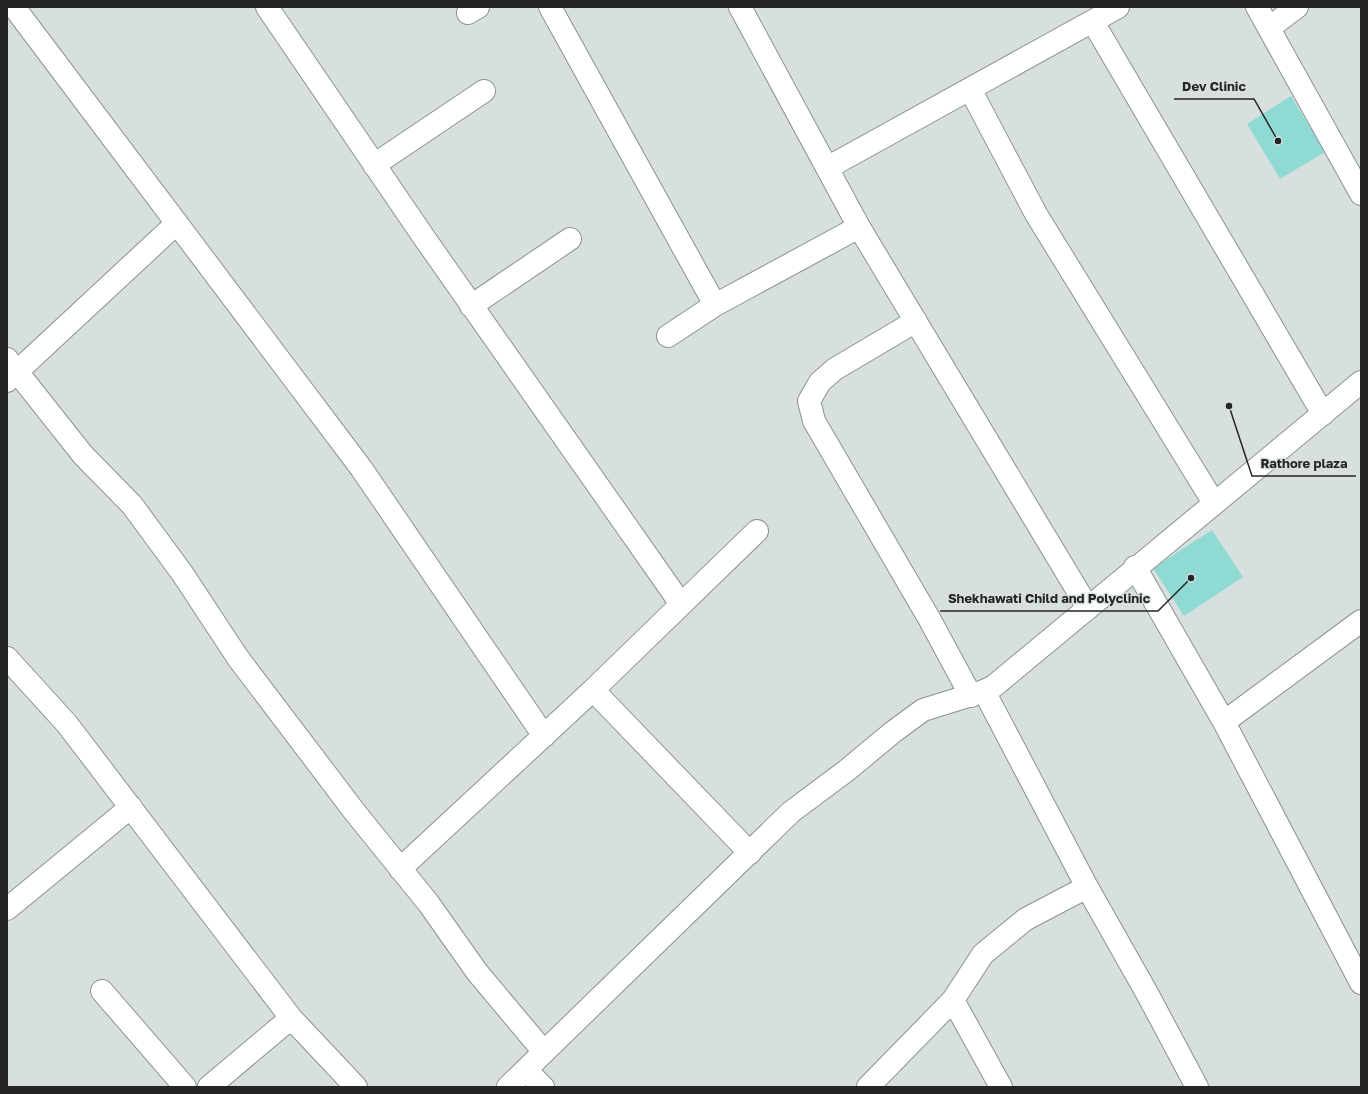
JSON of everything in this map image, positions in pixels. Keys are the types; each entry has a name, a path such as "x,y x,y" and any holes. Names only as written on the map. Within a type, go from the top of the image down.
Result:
{"street":[{"path":"14,7 361,468 544,736"},
{"path":"267,7 471,306 681,604"},
{"path":"550,7 715,305"},
{"path":"740,7 859,228 1088,608"},
{"path":"827,168 1118,7"},
{"path":"1257,7 1361,194"},
{"path":"1268,28 1297,7"},
{"path":"1092,22 1323,414"},
{"path":"970,89 1036,214 1214,503"},
{"path":"374,165 484,91"},
{"path":"177,223 10,371 83,455 132,505 182,573 238,658 400,869 429,904 477,972 544,1052"},
{"path":"668,336 715,305 859,228"},
{"path":"471,306 570,239"},
{"path":"916,321 835,369 820,382 809,401 814,421 930,620 978,694 1148,995 1197,1087"},
{"path":"508,1087 791,812 923,710 978,694 994,686 1135,567 1361,382"},
{"path":"400,869 593,690 757,530"},
{"path":"1135,567 1224,722 1361,983"},
{"path":"1224,722 1361,621"},
{"path":"7,658 67,724 291,1018 356,1087"},
{"path":"593,690 750,853"},
{"path":"7,909 131,807"},
{"path":"868,1087 953,1000 983,954 1026,919 1087,888"},
{"path":"102,991 185,1087"},
{"path":"953,1000 1002,1087"},
{"path":"209,1087 291,1018"},
{"path":"526,1070 544,1087"}],"building":[{"path":"1291,96 1325,152 1280,179 1247,124"},
{"path":"1212,530 1243,577 1184,616 1153,568"}],"place":[{"name":"Dev Clinic","path":"1278,141"},
{"name":"Rathore plaza","path":"1229,406"},
{"name":"Shekhawati Child and Polyclinic","path":"1191,578"}]}
